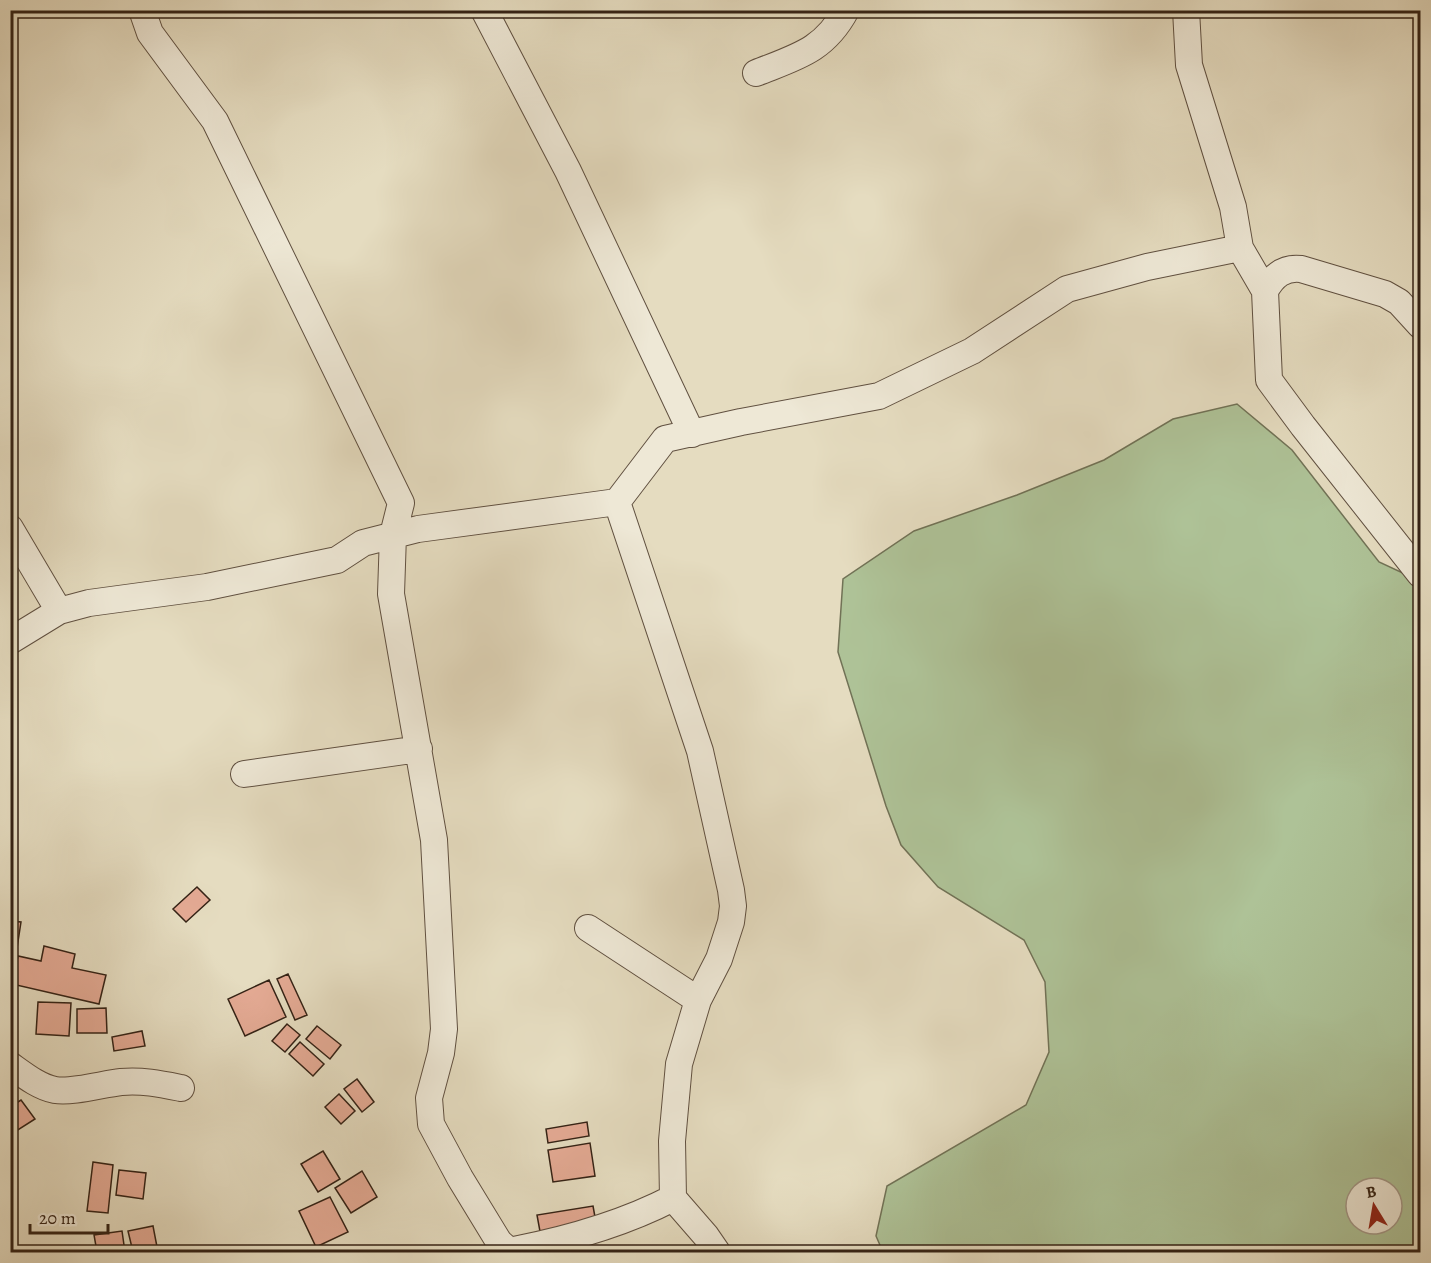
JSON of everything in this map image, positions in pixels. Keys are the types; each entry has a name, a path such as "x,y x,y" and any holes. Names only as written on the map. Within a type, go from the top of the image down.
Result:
{"street":[{"path":"142,10 150,33 215,121 401,503 393,535 391,594 434,840 444,1029 441,1053 429,1098 429,1114 432,1124 460,1178 499,1242 507,1249 514,1250 590,1233 641,1215 674,1198"},
{"path":"484,10 567,171 692,434"},
{"path":"756,73 810,51 829,36 846,10"},
{"path":"1186,10 1189,65 1233,207 1240,248 1265,291 1269,380 1420,574"},
{"path":"10,641 59,611 89,603 207,587 337,560 363,543 418,529 617,502 665,439 879,396 972,351 1067,289 1147,267 1240,248"},
{"path":"1265,291 1278,274 1289,269 1301,269 1385,294 1399,302 1420,325"},
{"path":"617,502 700,751 731,890 733,906 731,922 719,959 698,1000 679,1064 672,1141 674,1198 717,1252"},
{"path":"10,528 59,611"},
{"path":"244,774 419,749"},
{"path":"588,927 698,1000"},
{"path":"10,1065 32,1080 53,1090 63,1091 143,1081 181,1088"}],"green space":[{"path":"1237,404 1292,450 1379,562 1420,581 1420,1252 883,1252 876,1236 887,1186 1026,1105 1049,1052 1045,982 1024,940 938,887 901,845 886,806 838,652 843,579 914,531 1017,495 1104,460 1173,419"}],"building":[{"path":"197,887 210,900 186,922 173,909"},
{"path":"10,921 21,922 13,974 10,974"},
{"path":"44,946 75,954 72,968 106,975 99,1004 12,984 18,956 41,961"},
{"path":"288,974 307,1015 295,1020 277,979"},
{"path":"269,980 286,1017 245,1036 228,999"},
{"path":"38,1002 71,1003 69,1036 36,1034"},
{"path":"106,1008 107,1033 77,1033 77,1009"},
{"path":"287,1024 300,1035 285,1052 272,1041"},
{"path":"317,1026 341,1045 330,1059 306,1039"},
{"path":"142,1031 145,1046 114,1051 112,1037"},
{"path":"300,1042 324,1064 313,1076 289,1054"},
{"path":"357,1079 374,1102 362,1112 344,1089"},
{"path":"339,1094 355,1111 341,1124 325,1107"},
{"path":"21,1100 35,1119 10,1135 10,1107"},
{"path":"587,1122 589,1136 548,1143 546,1129"},
{"path":"590,1143 595,1176 553,1182 548,1150"},
{"path":"323,1151 340,1179 318,1192 301,1164"},
{"path":"93,1162 113,1165 108,1213 87,1211"},
{"path":"119,1170 146,1173 143,1199 116,1195"},
{"path":"362,1171 377,1197 351,1213 335,1188"},
{"path":"330,1197 348,1232 316,1247 299,1211"},
{"path":"593,1206 597,1228 541,1237 537,1215"},
{"path":"153,1226 158,1252 133,1252 128,1231"},
{"path":"122,1231 125,1252 97,1252 94,1235"}]}
